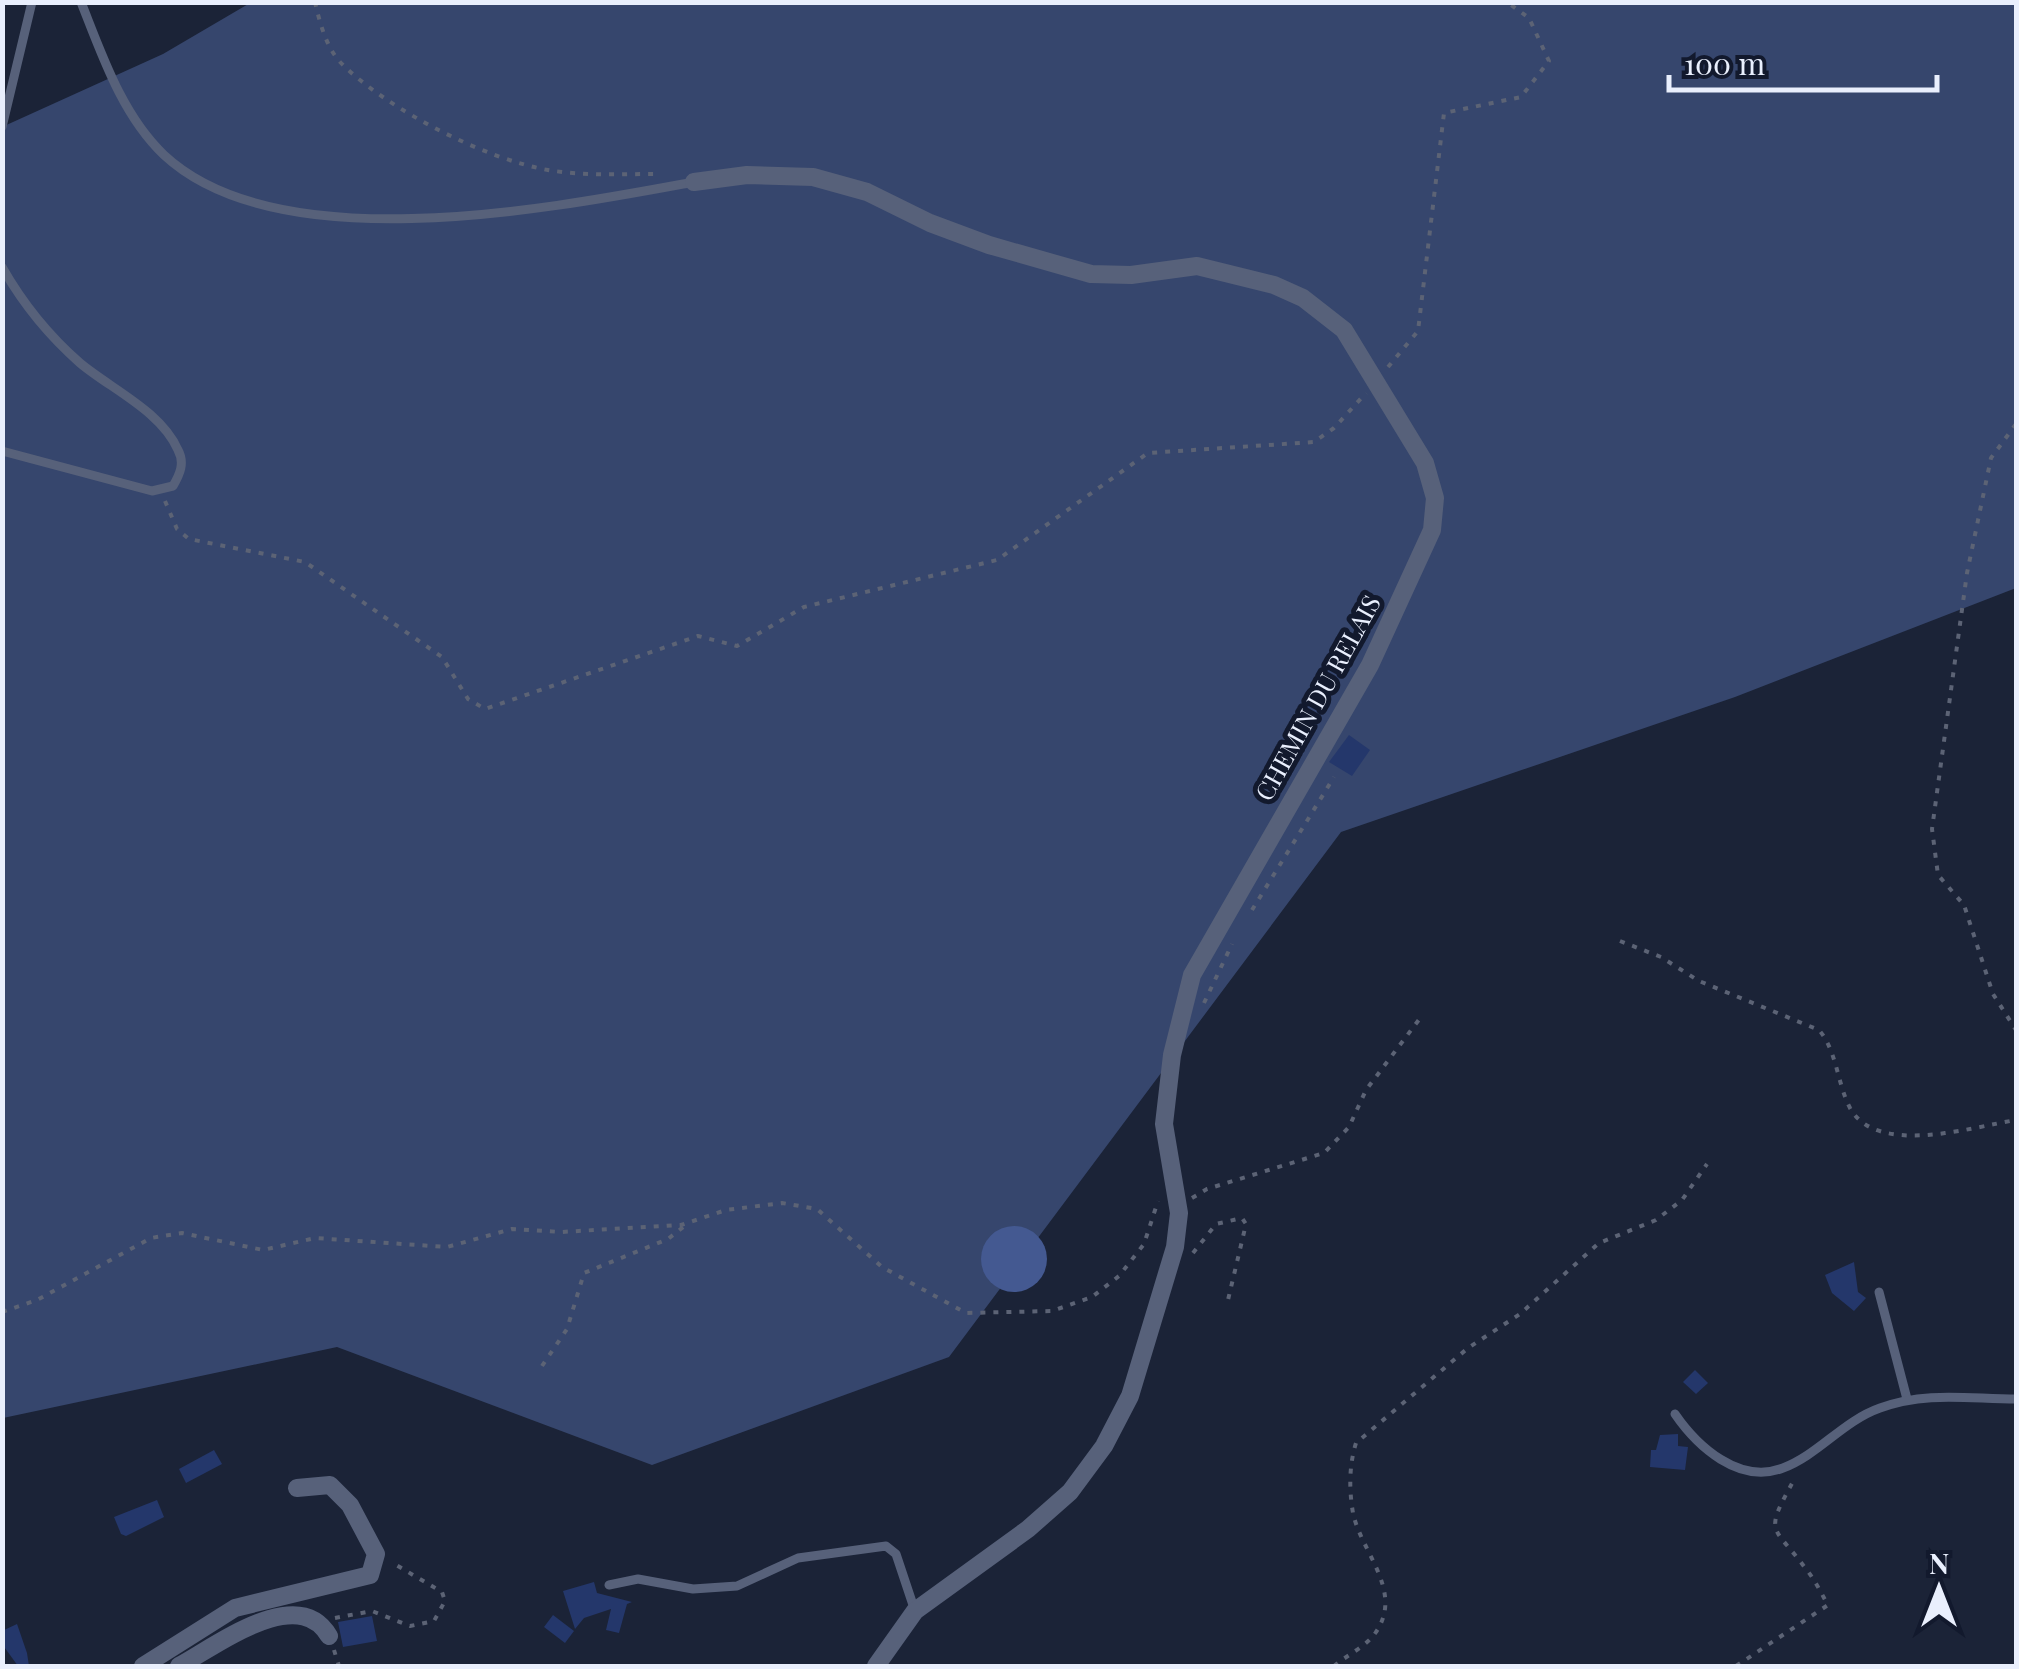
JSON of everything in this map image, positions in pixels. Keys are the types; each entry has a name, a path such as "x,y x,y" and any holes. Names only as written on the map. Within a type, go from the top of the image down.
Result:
{"street":[{"name":"CHEMIN DU RELAIS","path":"694,182 762,174 814,177 868,192 930,223 989,245 1091,274 1131,275 1197,266 1248,276 1303,298 1344,330 1378,380 1429,472 1436,512 1432,530 1370,665 1203,951 1178,1027 1164,1124 1178,1212 1172,1262 1130,1396 1084,1476 1052,1511 915,1612 876,1666"},
{"path":"143,1666 226,1612 370,1575 376,1559 356,1516 336,1489 324,1484 297,1488"},
{"path":"179,1666 271,1618 292,1614 316,1620 330,1636"}],"lane":[{"path":"2,127 32,2"},
{"path":"82,2 110,73 153,143 192,176 241,198 372,219 426,220 536,208 694,182"},
{"path":"2,267 19,296 50,334 171,438 180,452 181,468 173,486 162,492 2,452"},
{"path":"1878,1292 1907,1399"},
{"path":"1675,1414 1696,1442 1734,1466 1782,1469 1855,1418 1907,1399 1963,1395 2016,1399"},
{"path":"609,1585 638,1579 693,1589 737,1586 798,1558 886,1546 896,1554 915,1612"}],"path":[{"path":"315,2 320,28 340,63 400,105 480,149 549,170 668,174 694,182"},
{"path":"162,492 176,528 189,539 305,562 442,657 468,699 484,709 698,636 737,646 804,607 998,560 1148,454 1314,442 1334,428 1378,380 1418,332 1444,113 1521,97 1549,62 1529,18 1507,2"},
{"path":"2016,424 1992,458 1967,572 1936,777 1933,858 1938,875 1964,905 1992,994 2016,1030"},
{"path":"1245,920 1334,777"},
{"path":"1178,1027 1206,1001 1235,936"},
{"path":"1620,941 1661,958 1698,980 1819,1030 1827,1040 1851,1109 1882,1134 1901,1137 2016,1120"},
{"path":"1178,1212 1208,1189 1324,1153 1349,1127 1366,1090 1421,1017"},
{"path":"1334,1666 1375,1634 1386,1604 1380,1575 1354,1517 1350,1462 1356,1443 1468,1348 1520,1314 1598,1243 1656,1220 1682,1200 1707,1164"},
{"path":"2,1312 37,1300 150,1238 182,1233 262,1250 315,1238 447,1247 512,1228 561,1232 687,1224 754,1205 808,1204 882,1267 950,1306 982,1314 1033,1312 1070,1307 1105,1288 1144,1244 1160,1193 1176,1189"},
{"path":"1185,1262 1216,1224 1224,1219 1242,1218 1246,1224 1228,1300"},
{"path":"542,1366 567,1329 584,1273 668,1239 687,1224"},
{"path":"1736,1666 1828,1605 1806,1568 1779,1541 1775,1522 1811,1448"},
{"path":"316,1620 372,1611 410,1626 434,1621 446,1601 442,1592 399,1566 376,1559"}],"shaded area":[{"path":"250,3 2016,3 2016,588 1735,697 1341,832 949,1357 652,1465 337,1347 3,1418 2,127 163,54"},
{"path":"1014,1226 1037,1236 1047,1259 1037,1282 1014,1292 991,1282 981,1259 991,1236"}],"building":[{"path":"1349,735 1370,750 1352,776 1329,762"},
{"path":"1854,1262 1858,1292 1866,1298 1854,1311 1832,1293 1825,1275"},
{"path":"1695,1370 1708,1383 1696,1394 1683,1382"},
{"path":"1678,1434 1678,1446 1688,1447 1685,1470 1650,1467 1651,1450 1656,1450 1660,1435"},
{"path":"214,1450 222,1464 186,1483 179,1469"},
{"path":"157,1500 164,1517 126,1536 121,1534 114,1517"},
{"path":"594,1582 597,1593 632,1602 627,1604 619,1633 606,1630 611,1609 584,1618 575,1629 563,1591"},
{"path":"553,1615 574,1631 565,1643 544,1627"},
{"path":"372,1616 377,1641 343,1647 338,1622"},
{"path":"17,1624 29,1666 18,1666 2,1644 2,1631"}]}
